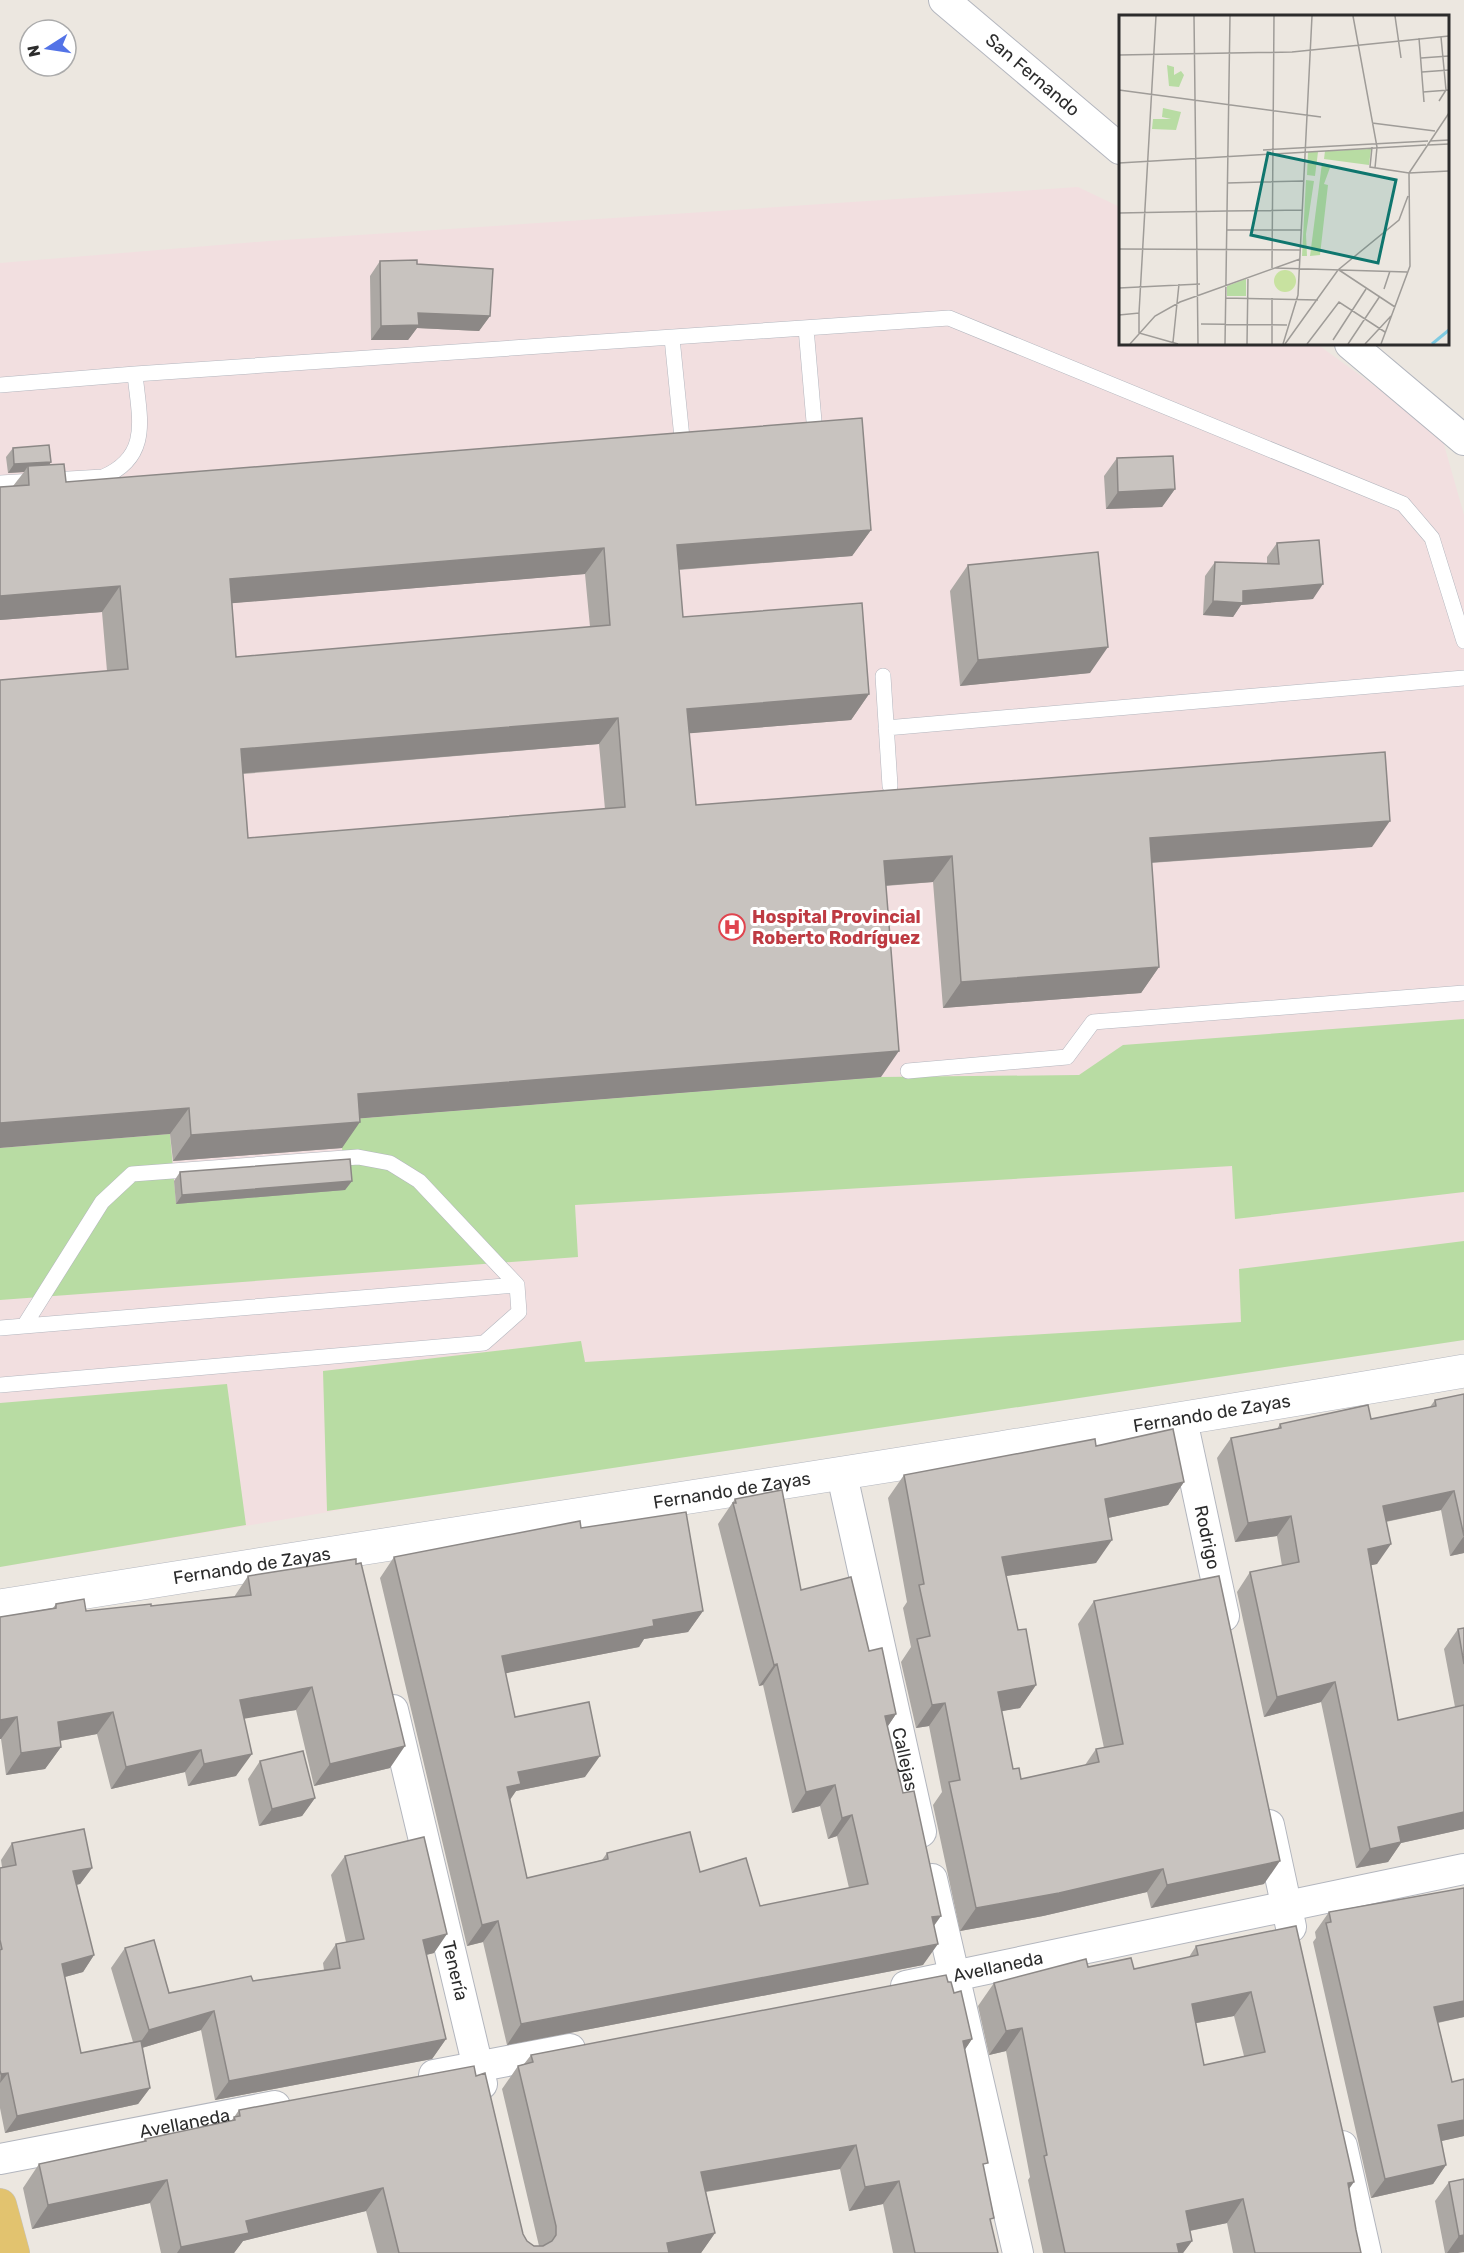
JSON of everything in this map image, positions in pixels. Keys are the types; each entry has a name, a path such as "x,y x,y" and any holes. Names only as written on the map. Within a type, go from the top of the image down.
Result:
{"main road":[{"path":"0,2205 14,2253"}],"street":[{"name":"San Fernando","path":"944,0 1119,148"},
{"path":"1351,345 1464,440"},
{"name":"Fernando de Zayas","path":"0,1606 358,1561 842,1474 1182,1420 1464,1371"},
{"name":"Rodrigo","path":"1182,1420 1229,1640"},
{"name":"Callejas","path":"842,1474 953,1977 1018,2253"},
{"name":"Tenería","path":"388,1687 488,2110"},
{"path":"1264,1803 1297,1953"},
{"name":"Avellaneda","path":"884,1990 1464,1869"},
{"path":"408,2080 594,2045"},
{"name":"Avellaneda","path":"0,2159 303,2100"},
{"path":"1334,2115 1366,2253"}],"lane":[{"path":"0,385 950,318 1403,504 1432,538 1464,641"},
{"path":"807,328 815,433"},
{"path":"672,338 682,438"},
{"path":"0,483 104,477 118,471 130,460 136,449 140,433 135,374"},
{"path":"883,676 890,786"},
{"path":"886,728 1464,678"},
{"path":"908,1071 1066,1057 1093,1022 1464,993"},
{"path":"0,1385 484,1343 519,1312 517,1285 419,1181 390,1163 358,1157 132,1174 102,1202 24,1326"},
{"path":"0,1328 517,1285"}],"shaded area":[{"name":"Hospital Provincial Roberto Rodríguez","path":"1078,187 1119,207 1119,345 1318,345 1441,434 1464,515 1464,1339 675,1454 0,1567 0,263 269,241"}],"green space":[{"path":"1464,1019 1464,1192 1235,1219 1232,1166 575,1205 578,1257 0,1300 0,1148 170,1134 176,1203 345,1189 340,1120 881,1077 1079,1075 1123,1045"},
{"path":"1464,1241 1464,1340 327,1511 323,1371 581,1341 585,1362 1241,1322 1239,1269"},
{"path":"227,1384 246,1525 0,1567 0,1403"}],"building":[{"path":"417,260 417,264 493,269 490,316 418,313 419,325 381,326 380,261"},
{"path":"862,418 871,530 677,545 683,617 862,603 869,694 687,709 696,805 1385,752 1390,821 1150,838 1159,967 961,982 952,856 884,861 899,1051 358,1094 360,1122 191,1135 189,1108 0,1123 0,680 128,669 120,586 0,596 0,487 29,485 28,466 64,464 66,482","holes":["604,548 610,625 236,657 230,579","618,718 625,807 248,838 241,749"]},
{"path":"49,445 51,462 14,464 13,448"},
{"path":"1173,456 1175,489 1118,492 1117,458"},
{"path":"1319,540 1323,584 1243,591 1243,603 1213,601 1215,562 1279,564 1277,543"},
{"path":"1098,552 1108,647 978,660 968,565"},
{"path":"350,1159 352,1181 182,1195 180,1172"},
{"path":"1464,1394 1464,1536 1454,1491 1383,1506 1391,1544 1368,1549 1398,1720 1464,1705 1464,1812 1398,1827 1401,1842 1370,1849 1335,1682 1277,1697 1250,1572 1299,1562 1291,1516 1248,1523 1231,1438 1281,1428 1280,1424 1368,1405 1371,1419 1436,1406 1435,1400"},
{"path":"1173,1429 1184,1482 1105,1499 1112,1540 1002,1557 1018,1630 1026,1629 1036,1685 998,1692 1013,1769 1019,1768 1021,1779 1099,1762 1096,1749 1123,1744 1094,1601 1219,1576 1280,1861 1167,1885 1163,1869 1059,1893 976,1908 949,1782 960,1780 945,1703 932,1705 917,1639 930,1636 919,1585 924,1584 904,1475 1095,1439 1096,1446"},
{"path":"782,1490 801,1590 851,1577 869,1651 882,1648 896,1714 885,1716 903,1793 914,1791 941,1916 932,1917 938,1944 521,2024 498,1921 482,1925 394,1557 580,1521 581,1528 686,1512 703,1611 653,1620 654,1626 502,1656 515,1717 589,1702 600,1756 518,1772 521,1784 507,1787 527,1878 608,1859 607,1853 690,1832 700,1872 746,1858 760,1906 868,1884 852,1815 842,1818 835,1785 806,1792 777,1664 774,1665 733,1503 736,1503 735,1499"},
{"path":"356,1559 356,1564 361,1563 405,1746 330,1764 312,1687 240,1700 252,1754 204,1764 201,1750 126,1767 113,1712 58,1722 61,1747 21,1753 17,1717 0,1720 0,1617 56,1608 56,1604 84,1599 86,1611 251,1595 248,1576"},
{"path":"1464,1628 1464,1664 1458,1629"},
{"path":"303,1751 315,1798 272,1809 260,1761"},
{"path":"84,1829 92,1868 73,1871 94,1955 62,1964 81,2053 141,2041 150,2088 17,2116 8,2073 1,2074 0,2071 0,1950 2,1949 0,1868 16,1865 12,1843"},
{"path":"424,1837 447,1934 423,1940 446,2039 229,2081 214,2011 149,2030 125,1948 154,1940 169,1993 251,1976 253,1981 340,1968 336,1944 364,1939 345,1856"},
{"path":"1464,1888 1464,2001 1434,2007 1452,2082 1464,2079 1464,2120 1438,2125 1446,2165 1385,2179 1326,1923 1331,1922 1329,1912"},
{"path":"1296,1926 1354,2182 1348,2183 1361,2253 1255,2253 1243,2199 1186,2211 1192,2241 1177,2244 1179,2253 1065,2253 1044,2156 1047,2155 1022,2028 1006,2031 994,1983 1086,1959 1088,1967 1131,1958 1134,1969 1198,1955 1196,1946","holes":["1251,1992 1265,2052 1204,2065 1192,2004"]},
{"path":"946,1975 954,1993 961,1991 972,2039 963,2041 988,2163 983,2164 994,2218 990,2219 998,2253 915,2253 899,2181 865,2187 856,2145 701,2172 715,2233 667,2243 669,2253 399,2253 383,2188 246,2221 249,2233 181,2247 167,2180 48,2205 39,2164 235,2120 234,2117 240,2116 239,2110 474,2066 476,2076 485,2073 523,2234 534,2246 543,2246 552,2241 556,2235 556,2226 518,2066 533,2062 531,2055"},
{"path":"1464,2179 1464,2235 1459,2236 1449,2182"}],"place":[{"name":"Hospital Provincial Roberto Rodríguez","path":"732,927"}]}
